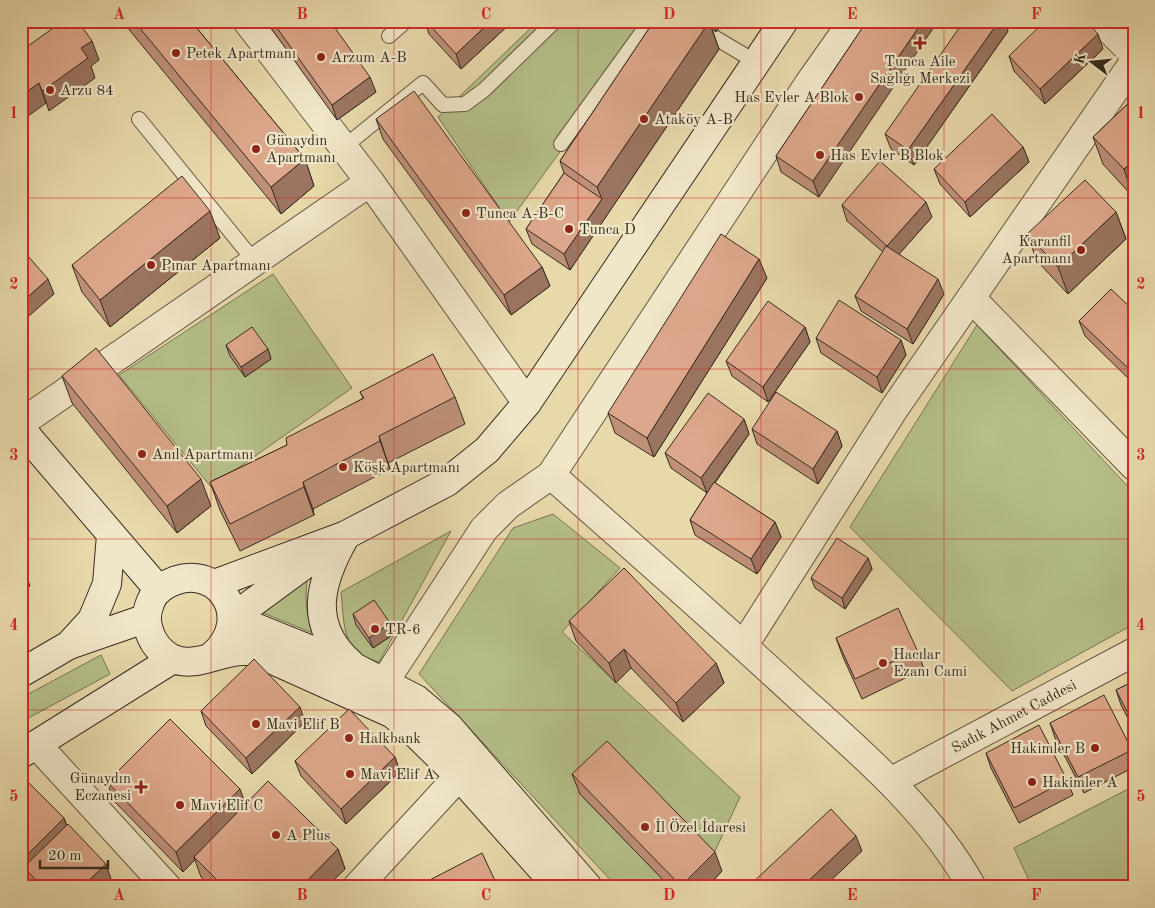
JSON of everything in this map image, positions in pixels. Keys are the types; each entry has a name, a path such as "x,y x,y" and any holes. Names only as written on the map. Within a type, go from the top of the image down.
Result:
{"street":[{"path":"247,21 370,182 527,403"},
{"path":"214,584 346,535 447,482 487,450 527,403 784,21"},
{"path":"385,681 484,529 508,505 552,475 810,82 853,21"},
{"path":"1101,21 1134,54"},
{"path":"744,645 894,410 1134,62"},
{"path":"21,423 370,182"},
{"path":"971,298 1134,466"},
{"path":"21,429 159,590"},
{"path":"552,475 744,645 892,782 957,859 972,887"},
{"path":"69,645 92,620 107,584 111,535"},
{"path":"232,618 346,535"},
{"path":"346,535 330,564 324,585 323,612 327,634 337,651 356,668"},
{"path":"212,656 227,639 232,618 227,599 214,584 202,578 188,576 175,579 159,590 149,606 147,618 153,642 162,652 173,659 186,662 200,661 212,656 246,651 264,656 393,714 459,776 558,887"},
{"path":"21,672 69,645 147,618"},
{"path":"232,618 356,668 416,698 449,727 588,887"},
{"name":"Sadık Ahmet Caddesi","path":"892,782 1134,652"},
{"path":"168,887 29,750 173,659"},
{"path":"357,887 459,776"}],"lane":[{"path":"389,36 406,21"},
{"path":"344,147 423,83 443,105 465,104 484,90 555,21"},
{"path":"561,144 650,21"},
{"path":"687,21 756,62"},
{"path":"139,119 255,262"}],"green space":[{"path":"538,21 655,21 509,222 438,117"},
{"path":"273,274 352,388 211,487 119,375"},
{"path":"977,325 1134,493 1134,624 1012,691 850,527"},
{"path":"553,514 620,568 562,632 740,797 711,860 580,794 670,887 617,887 419,674 513,528"},
{"path":"451,531 379,662 357,651 351,644 344,626 341,592"},
{"path":"307,581 307,608 313,633 263,613"},
{"path":"101,655 110,674 21,722 21,698"},
{"path":"1134,786 1134,885 1130,887 1032,887 1014,848"}],"building":[{"path":"63,21 78,21 92,41 81,48 88,58 42,91 39,83 21,96 21,51"},
{"path":"134,21 191,21 305,159 271,187"},
{"name":"Arzum A-B","path":"272,21 330,21 370,77 332,105"},
{"path":"426,21 491,21 456,54"},
{"path":"654,21 709,22 597,187 560,161"},
{"path":"867,21 923,21 813,181 776,156"},
{"path":"964,21 999,21 908,150 885,134"},
{"path":"1045,21 1086,21 1098,34 1040,89 1009,56"},
{"name":"Tunca A-B-C","path":"414,91 542,267 504,295 376,119"},
{"path":"1134,98 1134,160 1124,169 1093,137"},
{"path":"992,114 1023,147 965,202 934,169"},
{"path":"880,161 926,202 887,246 842,205"},
{"name":"Tunca D","path":"564,173 602,199 564,254 526,229"},
{"path":"182,176 210,211 100,300 72,265"},
{"path":"1085,180 1116,212 1058,267 1027,234"},
{"path":"721,234 759,259 647,438 608,413"},
{"path":"886,246 938,279 907,329 855,296"},
{"path":"21,248 48,279 21,303"},
{"path":"1111,289 1134,311 1134,374 1079,321"},
{"path":"839,300 901,340 877,377 816,338"},
{"path":"768,301 805,327 763,387 726,361"},
{"path":"252,327 268,349 241,367 226,345"},
{"name":"Anıl Apartmanı","path":"96,348 201,479 167,506 62,376"},
{"path":"433,354 455,397 379,436 380,441 303,482 304,487 230,524 210,482 287,445 286,438 364,398 360,392"},
{"path":"776,392 837,431 813,469 752,429"},
{"path":"708,393 744,419 701,478 665,453"},
{"path":"714,482 775,522 751,559 690,520"},
{"path":"837,538 868,558 842,598 811,578"},
{"path":"21,564 25,571 21,573"},
{"path":"624,568 716,663 676,703 624,649 609,663 569,621"},
{"path":"374,600 390,623 369,638 353,614"},
{"path":"898,608 917,650 855,679 836,638"},
{"name":"Mavi Elif B","path":"254,659 300,707 246,758 201,711"},
{"path":"1134,681 1134,725 1116,690"},
{"name":"Hakimler B","path":"1104,695 1132,750 1078,777 1050,723"},
{"name":"Mavi Elif A","path":"349,709 395,757 341,809 295,761"},
{"name":"Mavi Elif C","path":"170,719 240,789 176,852 107,782"},
{"name":"Hakimler A","path":"1039,725 1067,780 1014,808 986,753"},
{"name":"İl Özel İdaresi","path":"607,741 715,852 681,886 572,774"},
{"name":"A Plus","path":"268,781 338,849 301,887 224,887 194,857"},
{"path":"28,782 64,818 26,856 21,852 21,788"},
{"path":"831,809 856,836 802,887 752,887 750,885"},
{"path":"68,824 106,864 82,887 42,887 24,867"},
{"path":"482,853 498,887 416,887"},
{"path":"514,880 517,887 501,887"}],"place":[{"name":"Tunca Aile Sağlığı Merkezi","path":"920,43"},
{"name":"Petek Apartmanı","path":"176,53"},
{"name":"Arzum A-B","path":"321,57"},
{"name":"Arzu 84","path":"50,90"},
{"name":"Has Evler A Blok","path":"859,97"},
{"name":"Ataköy A-B","path":"644,119"},
{"name":"Günaydın Apartmanı","path":"256,149"},
{"name":"Has Evler B Blok","path":"820,155"},
{"name":"Tunca A-B-C","path":"466,213"},
{"name":"Tunca D","path":"569,229"},
{"name":"Karanfil Apartmanı","path":"1081,250"},
{"name":"Pınar Apartmanı","path":"151,265"},
{"name":"Anıl Apartmanı","path":"142,454"},
{"name":"Köşk Apartmanı","path":"343,467"},
{"name":"TR-6","path":"375,629"},
{"name":"Hacılar Ezanı Cami","path":"883,663"},
{"name":"Mavi Elif B","path":"256,724"},
{"name":"Halkbank","path":"349,738"},
{"name":"Hakimler B","path":"1095,748"},
{"name":"Mavi Elif A","path":"350,774"},
{"name":"Hakimler A","path":"1032,782"},
{"name":"Günaydın Eczanesi","path":"141,787"},
{"name":"Mavi Elif C","path":"180,805"},
{"name":"İl Özel İdaresi","path":"645,827"},
{"name":"A Plus","path":"276,835"}]}
